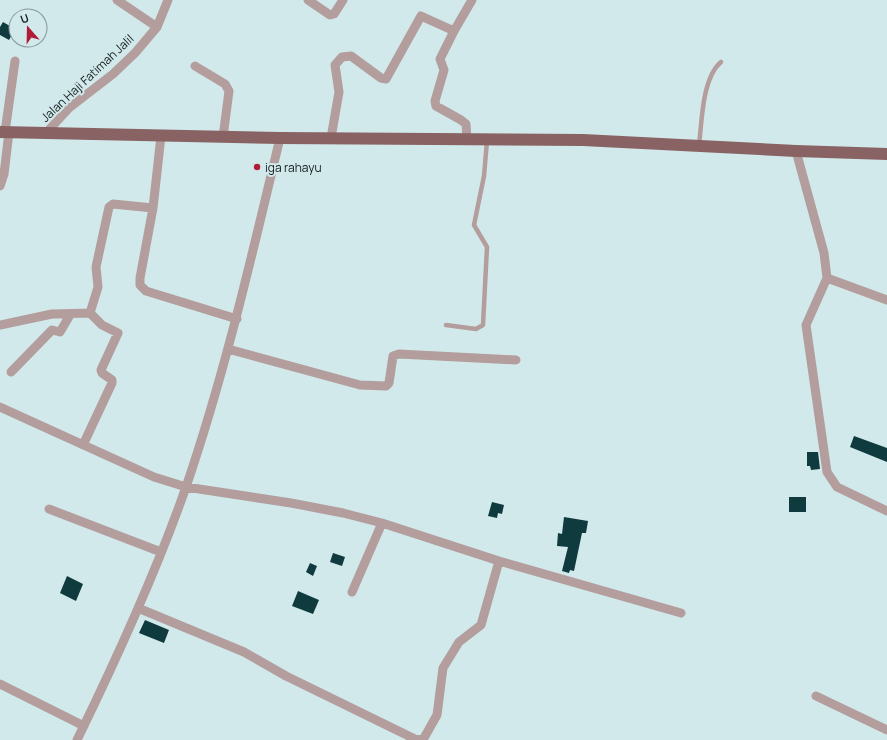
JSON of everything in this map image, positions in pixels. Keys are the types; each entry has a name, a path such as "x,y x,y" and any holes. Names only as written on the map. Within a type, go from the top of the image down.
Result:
{"main road":[{"path":"5,132 280,138 627,141 796,151 887,154"}],"street":[{"path":"117,0 156,27"},
{"name":"Jalan Haji Fatimah Jalil","path":"46,133 69,108 124,64 156,27 168,0"},
{"path":"308,0 330,15 334,14 343,0"},
{"path":"467,139 466,124 436,106 435,101 444,70 440,59 472,0"},
{"path":"331,138 339,92 335,68 338,60 346,56 351,56 381,78 386,79 421,16 454,31"},
{"path":"0,186 4,174 5,132 14,61"},
{"path":"195,66 225,84 229,91 223,137"},
{"path":"161,136 153,208 140,278 142,288 146,291 237,319"},
{"path":"77,740 138,608 186,487 237,319 280,138"},
{"path":"796,151 824,253 828,278 806,325 827,472 837,488 887,511"},
{"path":"90,314 98,287 97,261 109,206 113,204 153,208"},
{"path":"828,278 887,300"},
{"path":"0,326 52,314 90,314 102,325 118,333 101,370 102,374 112,382 83,445"},
{"path":"11,372 52,330 60,332 70,315"},
{"path":"228,349 360,384 386,386 389,383 393,356 399,354 516,360"},
{"path":"0,407 154,477 186,487 291,503 382,523 500,561 681,613"},
{"path":"49,509 161,552"},
{"path":"352,592 382,523"},
{"path":"138,608 244,652 286,676 417,740 424,738 436,716 443,668 459,642 481,625 500,561"},
{"path":"0,684 84,726"},
{"path":"816,696 887,730"}],"lane":[{"path":"699,145 708,82 714,69 722,62"},
{"path":"446,325 476,329 484,325 487,247 474,225 484,176 487,139"}],"building":[{"path":"3,22 8,25 8,39 0,35 0,27"},
{"path":"854,436 887,448 887,462 850,447"},
{"path":"807,452 818,452 820,469 811,470 810,466 807,466"},
{"path":"789,497 806,497 806,512 789,512"},
{"path":"492,502 504,505 502,514 498,513 497,518 488,516"},
{"path":"564,517 588,521 586,533 582,533 574,571 570,570 569,573 562,571 568,547 557,546 558,533 562,534"},
{"path":"333,553 345,557 342,566 330,562"},
{"path":"310,563 317,566 313,576 306,572"},
{"path":"67,576 83,584 76,601 60,593"},
{"path":"298,591 319,600 313,614 292,606"},
{"path":"145,620 169,630 164,643 139,633"}],"place":[{"name":"iga rahayu","path":"257,167"}]}
